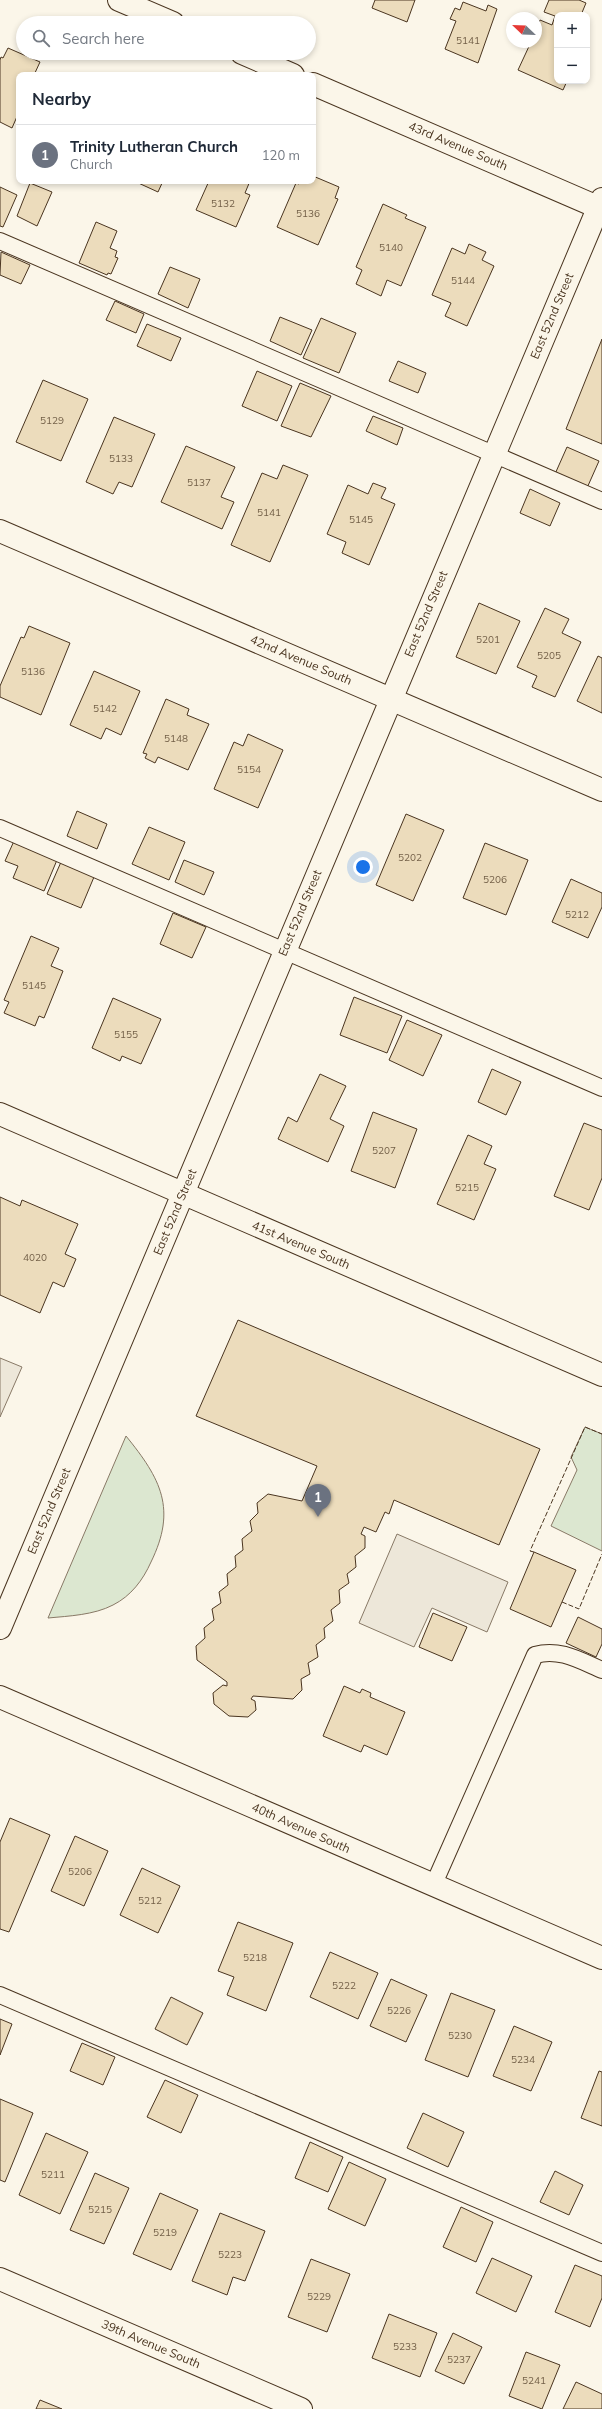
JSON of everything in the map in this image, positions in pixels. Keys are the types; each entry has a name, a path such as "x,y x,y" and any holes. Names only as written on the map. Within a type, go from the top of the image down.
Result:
{"street":[{"path":"120,0 157,16"},
{"path":"258,60 286,72"},
{"name":"43rd Avenue South","path":"316,85 601,205"},
{"name":"East 52nd Street","path":"0,1628 390,698 601,205"},
{"name":"42nd Avenue South","path":"0,531 602,790"},
{"name":"41st Avenue South","path":"0,1114 602,1375"},
{"name":"40th Avenue South","path":"0,1697 602,1958"},
{"name":"39th Avenue South","path":"0,2279 301,2409"}],"lane":[{"path":"0,241 602,501"},
{"path":"0,828 602,1088"},
{"path":"434,1886 534,1655 548,1651 566,1654 602,1670"},
{"path":"0,1995 602,2253"}],"green space":[{"path":"585,1427 602,1434 602,1551 551,1526 577,1470 571,1457"},
{"path":"126,1436 148,1466 156,1481 164,1510 163,1526 159,1543 151,1562 136,1587 113,1605 90,1613 48,1618"}],"shaded area":[{"path":"0,1358 22,1367 0,1417"},
{"path":"397,1534 508,1582 487,1632 432,1608 414,1647 359,1623"}],"building":[{"path":"375,0 415,0 407,22 372,8"},
{"path":"549,0 579,0 586,3 582,12 554,12 554,16 544,12"},
{"path":"463,2 486,11 488,5 497,9 478,63 445,49 456,21 450,19 455,8 460,10"},
{"path":"554,19 554,84 566,84 563,90 518,70 528,48 542,48 542,21 552,25"},
{"path":"8,48 16,52 16,60 35,60 40,62 35,72 16,72 16,119 12,128 0,122 0,60 1,57 3,58"},
{"path":"316,177 339,187 335,198 338,199 318,245 277,227 296,184 316,184"},
{"path":"30,184 52,192 37,226 17,216"},
{"path":"141,184 162,184 158,192"},
{"path":"208,184 249,184 245,193 250,195 236,227 196,210"},
{"path":"0,187 17,195 3,227 0,226"},
{"path":"383,204 407,215 405,218 426,227 401,286 387,280 381,296 356,284 362,270 356,267"},
{"path":"96,222 117,231 110,248 117,251 115,257 118,258 111,274 108,273 107,275 79,263"},
{"path":"469,244 486,252 482,260 494,266 467,326 445,316 451,303 432,295 452,248 465,254"},
{"path":"1,252 30,265 21,284 0,275"},
{"path":"170,267 200,279 188,308 158,294"},
{"path":"115,301 144,314 136,333 106,320"},
{"path":"280,317 312,330 301,355 270,341"},
{"path":"321,318 356,333 339,373 303,358"},
{"path":"147,324 181,338 171,361 137,346"},
{"path":"602,339 602,444 566,429"},
{"path":"398,361 426,373 418,393 389,381"},
{"path":"257,371 292,386 277,421 242,406"},
{"path":"43,380 88,399 61,461 16,442"},
{"path":"300,383 331,396 311,437 281,426"},
{"path":"373,416 403,428 397,445 366,431"},
{"path":"114,417 155,434 132,487 119,482 113,494 86,482"},
{"path":"186,446 235,467 221,497 234,502 222,529 161,502"},
{"path":"567,447 599,461 587,488 555,474"},
{"path":"283,465 308,475 270,562 231,545 262,473 277,479"},
{"path":"373,483 386,488 381,498 395,504 369,565 342,553 346,542 327,534 348,485 368,494"},
{"path":"530,489 560,503 550,526 520,513"},
{"path":"479,603 520,621 496,674 456,657"},
{"path":"545,608 569,619 562,633 581,642 555,697 532,687 537,676 517,667"},
{"path":"29,626 70,643 41,715 0,697 0,686 21,637 24,638"},
{"path":"598,656 602,658 602,713 577,701"},
{"path":"94,671 140,691 121,735 106,728 101,739 70,725"},
{"path":"166,699 189,709 187,715 209,724 188,770 158,757 155,763 145,758 147,754 143,753"},
{"path":"248,734 283,750 258,808 214,789 234,742 243,746"},
{"path":"77,811 107,824 97,849 67,836"},
{"path":"406,814 444,830 413,901 376,885"},
{"path":"149,827 185,842 169,880 132,864"},
{"path":"14,841 57,860 44,891 13,878 18,866 5,861"},
{"path":"485,843 528,860 506,915 463,898"},
{"path":"184,860 214,872 204,895 175,882"},
{"path":"61,862 94,877 81,908 47,894"},
{"path":"571,879 602,893 602,907 588,938 552,922"},
{"path":"173,913 206,927 192,958 160,944"},
{"path":"31,936 59,948 51,966 63,971 44,1018 39,1016 35,1026 4,1013 9,1002 4,1000"},
{"path":"354,997 402,1016 387,1053 340,1035"},
{"path":"113,998 161,1019 141,1064 122,1056 120,1061 92,1048"},
{"path":"407,1020 442,1035 423,1076 389,1060"},
{"path":"492,1069 521,1082 506,1115 478,1102"},
{"path":"320,1074 346,1086 330,1119 344,1126 328,1162 278,1139 288,1117 297,1122"},
{"path":"373,1112 417,1129 395,1188 351,1171"},
{"path":"584,1123 602,1130 602,1178 589,1210 554,1196"},
{"path":"468,1135 492,1146 484,1164 496,1169 474,1220 437,1204"},
{"path":"0,1197 20,1206 22,1200 78,1224 65,1254 76,1259 64,1287 53,1282 40,1313 0,1295"},
{"path":"238,1320 540,1449 499,1545 394,1500 389,1514 385,1512 376,1532 364,1527 361,1534 365,1536 365,1548 355,1556 356,1567 347,1574 349,1583 339,1590 340,1603 331,1610 333,1621 324,1628 325,1638 316,1645 318,1657 308,1663 310,1674 301,1679 302,1690 293,1699 253,1696 251,1699 255,1701 256,1710 248,1717 229,1716 214,1704 213,1693 223,1685 227,1686 227,1682 197,1660 196,1646 205,1638 204,1628 214,1620 212,1609 221,1603 219,1592 228,1585 227,1574 236,1567 235,1556 243,1550 242,1539 252,1531 250,1521 258,1513 257,1503 268,1494 302,1501 317,1466 196,1416"},
{"path":"534,1552 576,1570 551,1627 510,1609"},
{"path":"433,1613 467,1627 452,1661 419,1647"},
{"path":"578,1617 602,1629 602,1644 596,1657 566,1643"},
{"path":"344,1686 360,1693 362,1689 371,1693 370,1697 405,1712 387,1755 364,1745 361,1752 323,1736"},
{"path":"10,1818 50,1835 9,1932 0,1929 0,1842"},
{"path":"75,1836 108,1851 84,1906 51,1891"},
{"path":"142,1868 180,1886 158,1933 120,1915"},
{"path":"238,1922 293,1943 266,2011 227,1995 234,1977 218,1971"},
{"path":"330,1952 378,1973 358,2019 310,1997"},
{"path":"391,1979 427,1995 406,2042 370,2026"},
{"path":"451,1993 495,2010 468,2077 425,2060"},
{"path":"171,1997 203,2013 187,2045 155,2029"},
{"path":"0,2019 12,2024 0,2055"},
{"path":"514,2026 552,2042 531,2091 493,2076"},
{"path":"82,2043 115,2057 103,2085 70,2071"},
{"path":"599,2071 602,2072 602,2126 581,2118"},
{"path":"165,2080 198,2095 181,2133 147,2117"},
{"path":"0,2099 33,2113 5,2182 0,2180"},
{"path":"423,2113 464,2132 448,2167 407,2148"},
{"path":"46,2133 88,2152 60,2214 19,2195"},
{"path":"310,2142 343,2157 328,2192 295,2178"},
{"path":"349,2162 386,2179 365,2226 328,2209"},
{"path":"555,2171 583,2185 569,2215 540,2202"},
{"path":"95,2173 129,2188 104,2244 70,2230"},
{"path":"160,2193 198,2210 171,2270 133,2254"},
{"path":"461,2207 493,2222 476,2262 443,2247"},
{"path":"220,2213 265,2231 245,2281 233,2277 227,2295 192,2281"},
{"path":"492,2258 532,2276 516,2312 476,2293"},
{"path":"311,2259 350,2274 327,2332 288,2317"},
{"path":"575,2265 602,2276 602,2298 590,2327 555,2312"},
{"path":"389,2314 437,2333 420,2377 372,2358"},
{"path":"453,2333 482,2347 464,2384 435,2371"},
{"path":"526,2352 560,2365 542,2409 509,2396"},
{"path":"576,2382 602,2394 602,2409 563,2409"},
{"path":"40,2400 62,2409 36,2409"}],"fence":[{"path":"534,1552 530,1551 585,1427 602,1434"},
{"path":"562,1602 579,1609 602,1554"}],"place":[{"name":"Trinity Lutheran Church","path":"318,1517"}]}
